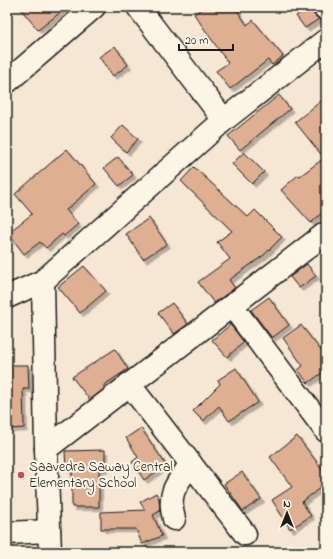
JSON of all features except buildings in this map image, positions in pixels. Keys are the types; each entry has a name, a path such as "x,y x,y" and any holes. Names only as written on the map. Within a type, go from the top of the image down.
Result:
{"street":[{"path":"7,82 94,7"},
{"path":"138,7 224,120"},
{"path":"7,297 43,281 224,120 326,40"},
{"path":"46,450 129,384 326,233"},
{"path":"43,281 46,450 50,552"},
{"path":"232,306 326,431"},
{"path":"129,384 245,534"},
{"path":"174,519 170,507 172,494 191,464"},
{"path":"7,533 49,530"}],"place":[{"name":"Saavedra Saway Central Elementary School","path":"21,475"}]}
